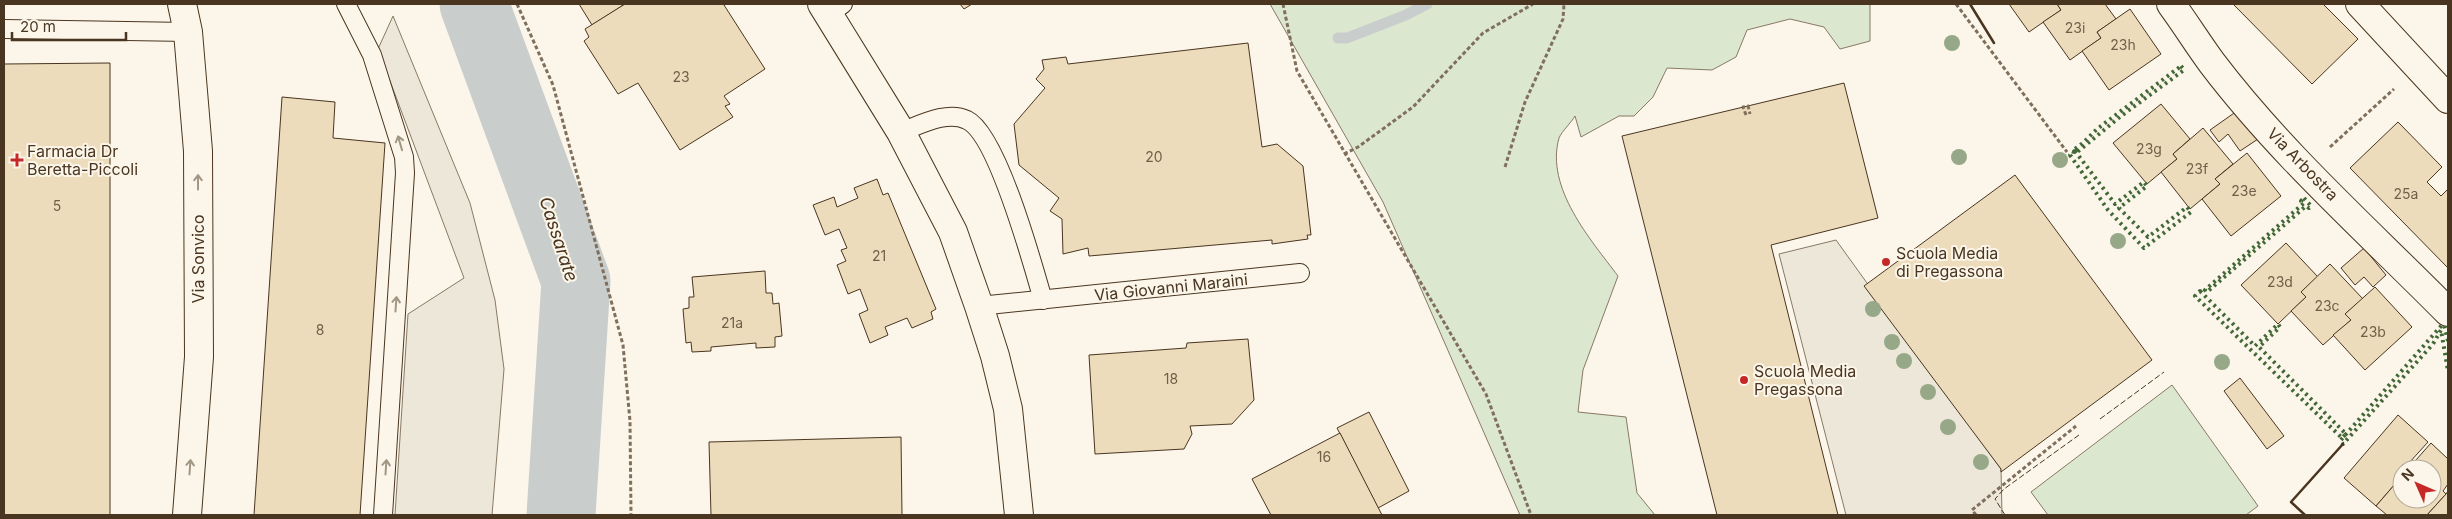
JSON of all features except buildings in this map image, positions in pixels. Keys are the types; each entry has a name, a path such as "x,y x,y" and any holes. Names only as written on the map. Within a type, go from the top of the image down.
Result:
{"street":[{"name":"Via Sonvico","path":"182,4 188,32 198,151 199,358 186,515"},
{"name":"Via Arbostra","path":"2171,4 2212,64 2306,169 2448,312"},
{"path":"2360,4 2448,99"},
{"path":"832,7 901,132 953,232 980,306 1008,409 1019,515"}],"lane":[{"path":"346,4 372,55 404,157 404,183 383,515"},
{"path":"4,29 188,32"},
{"path":"901,132 934,120 954,116 966,119 981,133 1016,208 1043,300"},
{"name":"Via Giovanni Maraini","path":"980,306 1300,273"}],"path":[{"path":"517,4 553,85 623,345 630,421 631,515"},
{"path":"1282,4 1297,71 1486,394 1530,515"},
{"path":"1344,154 1358,148 1413,107 1483,33 1533,4"},
{"path":"1505,166 1525,102 1563,19 1564,4"},
{"path":"1956,4 2067,152"},
{"path":"2306,169 2419,67"},
{"path":"1746,115 1743,107 1748,106 1750,114"},
{"path":"1976,515 1972,510 1987,496 2076,426"}],"green space":[{"path":"1270,4 1870,4 1870,41 1840,49 1824,27 1790,19 1747,30 1736,57 1712,70 1667,68 1653,97 1634,116 1619,116 1581,137 1575,116 1559,138 1556,157 1564,194 1584,230 1618,276 1583,370 1578,412 1626,417 1637,493 1655,515 1520,515 1383,202"},
{"path":"2172,385 2258,506 2246,515 2048,515 2031,492"}],"shaded area":[{"path":"393,16 470,203 495,300 504,369 492,515 395,515 408,314 464,278 378,49"},
{"path":"1836,240 2001,469 2002,515 1846,515 1779,254"}],"waterway":[{"name":"Cassarate","path":"474,4 576,281 561,515"},
{"path":"1338,38 1347,38 1406,15 1427,4"}],"hedge":[{"path":"2181,66 2184,70 2121,116 2076,153 2072,151 2097,129 2181,66"},
{"path":"2075,151 2115,204 2144,182 2147,186 2119,208 2148,237 2187,207 2191,212 2144,248 2108,210 2070,155 2075,151"},
{"path":"2304,198 2311,206 2309,208 2306,206 2207,292 2205,290 2304,203 2301,201 2304,198"},
{"path":"2200,291 2255,346 2278,324 2280,327 2259,347 2346,434 2342,438 2195,296 2200,291"},
{"path":"2448,341 2444,325 2442,325 2340,441 2343,444 2433,344 2441,330 2448,371"}],"fence":[{"path":"2100,419 2164,372"},
{"path":"2005,515 1995,499 2004,489 2079,435"}],"wall":[{"path":"1970,4 1994,43"},
{"path":"2305,515 2291,502 2343,444"}],"place":[{"name":"Farmacia Dr Beretta-Piccoli","path":"17,160"},
{"name":"Scuola Media di Pregassona","path":"1886,262"},
{"name":"Scuola Media Pregassona","path":"1744,380"}]}
